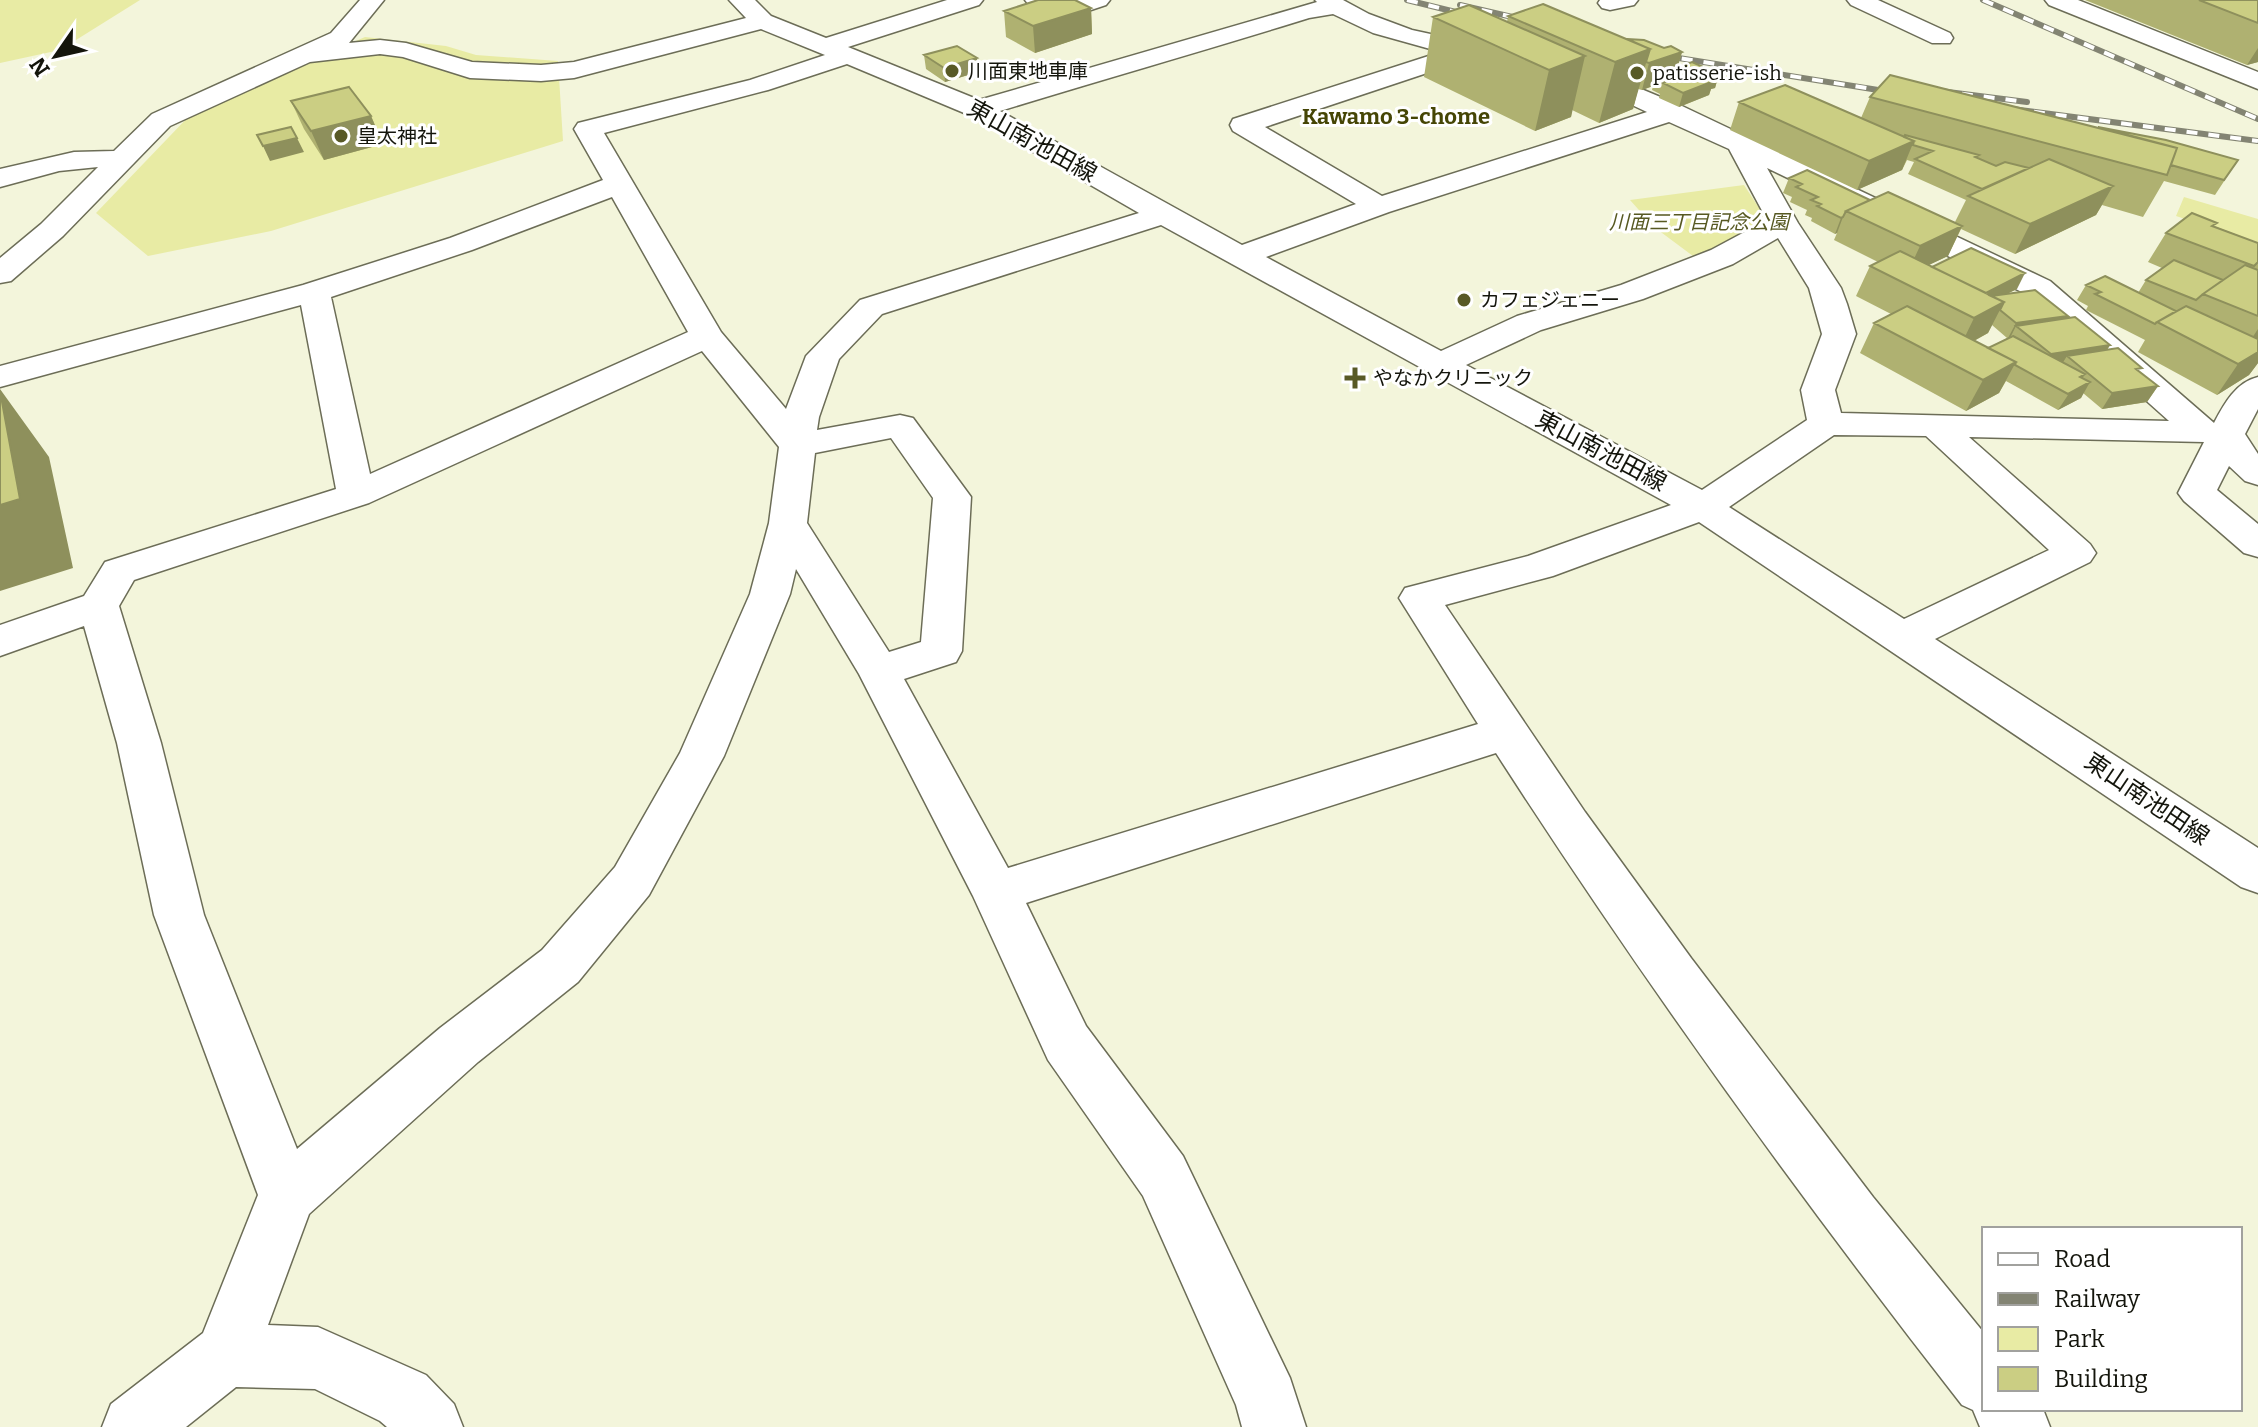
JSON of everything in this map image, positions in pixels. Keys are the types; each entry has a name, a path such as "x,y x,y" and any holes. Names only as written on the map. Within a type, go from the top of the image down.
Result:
{"street":[{"path":"0,274 52,230 161,120 340,38 372,0"},
{"path":"797,445 707,336 588,129 759,85 837,51 971,0"},
{"path":"1037,0 1064,12 1098,0"},
{"path":"1859,0 1941,38"},
{"path":"2057,0 2258,81"},
{"path":"978,109 1109,69 1148,61 1331,4 1439,45 1512,57"},
{"path":"305,55 380,47 406,50 470,70 541,73 574,70 752,10"},
{"name":"東山南池田線","path":"752,10 837,51 978,109 1164,215 1703,507 2258,873"},
{"path":"1379,206 1243,125 1470,51"},
{"path":"1553,64 1567,66 1673,112 2039,288 2230,436 2244,461 2258,473"},
{"path":"1241,256 1379,206 1673,112"},
{"path":"1740,144 1783,223 1825,288 1839,334 1818,390 1826,424"},
{"path":"0,178 101,157 119,160"},
{"path":"0,377 314,292 461,244 619,184"},
{"path":"134,1427 226,1355 287,1195 459,1045 560,966 632,881 701,756 770,594 788,523 801,417 823,356 871,307 1164,215"},
{"path":"1440,364 1529,323 1632,292 1722,257 1783,223"},
{"path":"314,292 356,495"},
{"path":"0,641 99,606 119,571 356,495 707,336"},
{"path":"2258,387 2240,408 2230,436 2197,493 2258,544"},
{"path":"1982,1380 1824,1181 1505,733 1419,598 1539,567 1703,507 1826,424 1934,424 2230,436"},
{"path":"1904,637 2076,553 1934,424"},
{"path":"797,445 900,426 952,497 941,651 879,671"},
{"path":"788,523 879,671 996,892 1067,1043 1163,1176 1267,1401 1274,1427"},
{"path":"99,606 139,743 179,915 287,1195"},
{"path":"996,892 1505,733"},
{"path":"226,1355 318,1358 403,1398 431,1427"}],"green space":[{"path":"0,0 140,0 60,50 0,63"},
{"path":"365,37 446,46 476,55 558,61 563,141 271,231 148,256 96,213 192,113"},
{"name":"川面三丁目記念公園","path":"1744,185 1767,220 1718,248 1693,256 1654,227 1630,200"},
{"path":"2184,197 2258,219 2258,243 2176,216"}],"building":[{"path":"1038,0 1075,0 1091,8 1033,26 1004,11"},
{"path":"2199,0 2258,0 2258,23"},
{"path":"1543,4 1650,49 1615,62 1508,16"},
{"path":"1469,5 1585,56 1549,70 1433,17"},
{"path":"1627,39 1644,40 1664,48 1671,46 1682,52 1649,63 1646,62 1650,49"},
{"path":"957,46 977,58 944,68 924,55"},
{"path":"1692,62 1719,74 1707,78 1714,81 1683,93 1663,83 1669,81 1656,76"},
{"path":"1890,75 2177,148 2167,175 1870,97"},
{"path":"1785,85 1914,141 1869,161 1739,102"},
{"path":"349,87 371,116 311,131 291,101"},
{"path":"291,127 297,138 263,146 257,135"},
{"path":"2098,127 2166,140 2238,160 2224,180 2171,165 2177,148"},
{"path":"1905,135 1979,155 1975,157 1996,166 2005,162 2029,168 1982,189 1915,159 1933,151 1913,145 1914,141"},
{"path":"2049,159 2113,186 2030,224 1968,196"},
{"path":"1807,170 1870,200 1846,211 1841,218 1817,206 1821,204 1811,200 1818,197 1796,187 1802,184 1789,178"},
{"path":"1888,192 1962,226 1920,246 1846,211"},
{"path":"2192,213 2217,223 2212,226 2258,243 2258,262 2254,266 2166,233"},
{"path":"1971,248 2025,273 1986,293 1932,267"},
{"path":"1900,251 2004,302 1974,318 1870,266"},
{"path":"2174,260 2223,280 2196,300 2146,280"},
{"path":"2245,265 2258,270 2258,316 2203,294"},
{"path":"2105,276 2176,311 2155,324 2095,294 2101,292 2086,285"},
{"path":"2035,290 2068,316 2016,323 2000,310 2004,302 1991,296"},
{"path":"1907,306 2016,362 1983,380 1874,323"},
{"path":"2186,306 2258,339 2258,352 2238,364 2157,322"},
{"path":"2075,317 2110,345 2051,354 2016,326"},
{"path":"2013,336 2085,374 2080,377 2090,382 2068,394 1988,348"},
{"path":"2118,348 2142,368 2136,369 2158,386 2112,393 2067,356"},
{"path":"0,391 20,499 0,505"}],"railway":[{"path":"1407,0 1472,16"},
{"path":"1983,0 2258,119"},
{"path":"1460,5 1530,21"},
{"path":"1660,55 1897,93"},
{"path":"1940,91 2027,102"},
{"path":"2012,109 2258,141"}],"place":[{"name":"川面東地車庫","path":"952,71"},
{"name":"patisserie-ish","path":"1637,73"},
{"name":"皇太神社","path":"341,136"},
{"name":"カフェジェニー","path":"1464,300"},
{"name":"やなかクリニック","path":"1355,378"}],"district":[{"name":"Kawamo 3-chome","path":"1396,116"}]}
